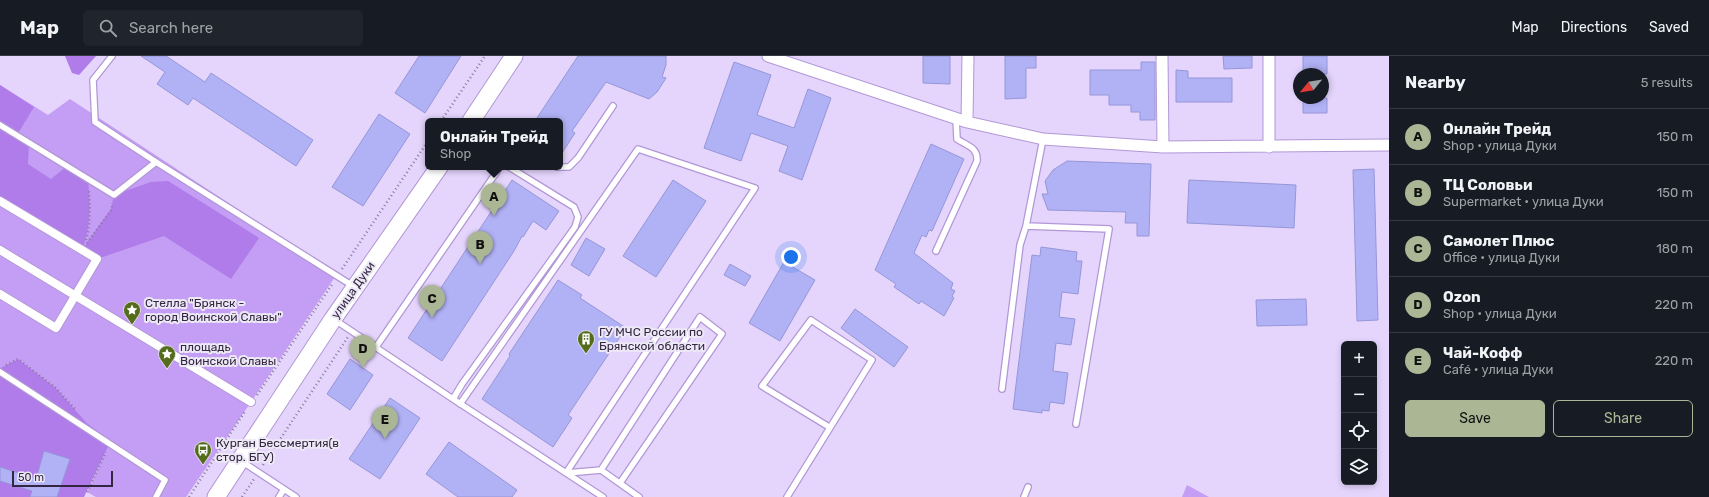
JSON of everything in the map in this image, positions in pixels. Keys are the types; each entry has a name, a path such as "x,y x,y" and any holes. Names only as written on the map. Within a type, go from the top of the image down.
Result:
{"main road":[{"path":"475,118 514,56"},
{"name":"улица Дуки","path":"216,497 355,287 437,170"}],"street":[{"path":"768,56 967,122 1043,139 1163,147 1389,145"},
{"path":"967,122 968,56"},
{"path":"1162,56 1163,147"},
{"path":"1269,56 1269,147"},
{"path":"0,201 97,259 56,328 0,294"},
{"path":"0,250 251,402"}],"lane":[{"path":"112,56 93,80 95,122 355,287"},
{"path":"563,167 569,167 578,158 614,106"},
{"path":"936,251 977,161 978,155 975,150 957,139 956,118"},
{"path":"0,125 114,195 156,162"},
{"path":"1002,389 1020,245 1026,226 1043,139"},
{"path":"460,404 638,149 755,188 566,473"},
{"path":"376,347 498,170"},
{"path":"453,399 462,384 574,227 578,217 574,206 514,170"},
{"path":"1026,226 1109,229 1076,424"},
{"path":"601,470 700,317 722,334 620,483"},
{"path":"334,319 460,404 603,497"},
{"path":"787,497 872,360 811,320 762,386 830,427"},
{"path":"0,372 165,480 156,497"},
{"path":"240,461 296,497"},
{"path":"566,473 601,470 639,497"},
{"path":"1024,497 1028,488"},
{"path":"279,497 284,489"}],"path":[{"path":"443,118 485,56"},
{"path":"189,497 251,402 338,276 425,146"},
{"path":"82,250 89,232 90,207 88,180"},
{"path":"82,250 112,209 114,195"},
{"path":"133,323 140,312"},
{"path":"242,497 352,330"}],"shaded area":[{"path":"65,56 96,56 79,75 72,73"},
{"path":"0,85 48,115 70,99 337,274 186,497 96,497 87,492 111,441 87,423 56,388 18,359 0,368"},
{"path":"0,85 34,107 17,135 29,143 28,164 51,179 67,166 88,179 89,214 86,239 83,248 111,209 114,195 151,182 168,181 259,238 231,279 164,236 97,259 0,201"},
{"path":"18,359 56,388 87,423 111,441 84,497 0,497 0,368"},
{"path":"1187,485 1209,497 1182,497"}],"building":[{"path":"141,56 166,56 205,82 211,73 313,140 296,166 193,98 188,105 157,84 165,72"},
{"path":"419,56 461,56 425,113 395,93"},
{"path":"578,56 666,56 666,65 662,77 666,78 657,92 649,99 606,82 572,131 575,133 563,151 563,118 537,118"},
{"path":"923,56 950,56 950,84 923,83"},
{"path":"1005,56 1036,56 1036,68 1026,68 1026,98 1005,99"},
{"path":"1223,56 1252,56 1252,68 1224,69"},
{"path":"1303,56 1327,56 1327,68 1303,68"},
{"path":"734,62 771,75 757,115 794,128 808,89 831,98 802,180 779,171 788,146 751,133 741,161 704,148"},
{"path":"1141,62 1155,62 1155,120 1140,120 1140,112 1131,112 1131,105 1109,105 1109,95 1090,95 1090,70 1141,70"},
{"path":"1176,70 1188,71 1188,78 1232,78 1232,102 1176,102"},
{"path":"1303,104 1327,104 1327,113 1303,113"},
{"path":"379,114 410,134 363,206 332,187"},
{"path":"931,144 964,159 932,231 929,230 926,237 922,235 914,253 953,283 951,289 955,291 952,296 954,298 944,316 921,301 919,304 894,287 896,284 875,270"},
{"path":"1067,161 1151,164 1149,236 1137,236 1137,223 1125,223 1126,212 1048,210 1042,194 1048,194 1045,181 1053,170"},
{"path":"1374,169 1378,320 1357,321 1353,170"},
{"path":"512,180 559,211 546,230 533,221 442,361 408,338"},
{"path":"673,180 706,201 656,277 623,256"},
{"path":"1189,180 1296,185 1294,228 1187,223"},
{"path":"586,238 605,249 589,276 571,265"},
{"path":"1041,247 1077,252 1076,261 1082,261 1078,294 1062,292 1059,317 1075,319 1071,345 1056,343 1053,371 1068,373 1064,404 1050,402 1049,411 1042,410 1042,413 1013,409 1032,255 1040,256"},
{"path":"784,262 815,280 780,341 749,323"},
{"path":"730,264 751,276 745,286 724,275"},
{"path":"558,280 582,295 580,298 626,328 568,415 572,418 553,447 482,399 510,356 509,354"},
{"path":"1306,299 1307,325 1257,326 1256,300"},
{"path":"855,309 908,347 894,367 841,328"},
{"path":"350,359 373,375 350,410 327,394"},
{"path":"390,398 420,418 380,479 349,459"},
{"path":"449,442 517,490 512,497 458,497 426,474"},
{"path":"44,451 70,459 57,497 30,497 32,491 0,481 0,467 36,479"}],"place":[{"name":"Онлайн Трейд","path":"494,216"},
{"name":"ТЦ Соловьи","path":"480,264"},
{"name":"Самолет Плюс","path":"432,318"},
{"name":"Стелла \"Брянск - город Воинской Славы\"","path":"132,325"},
{"name":"ГУ МЧС России по Брянской области","path":"586,354"},
{"name":"Ozon","path":"363,368"},
{"name":"площадь Воинской Славы","path":"167,369"},
{"name":"Чай-Кофф","path":"385,439"},
{"name":"Курган Бессмертия(в стор. БГУ)","path":"203,465"}]}
